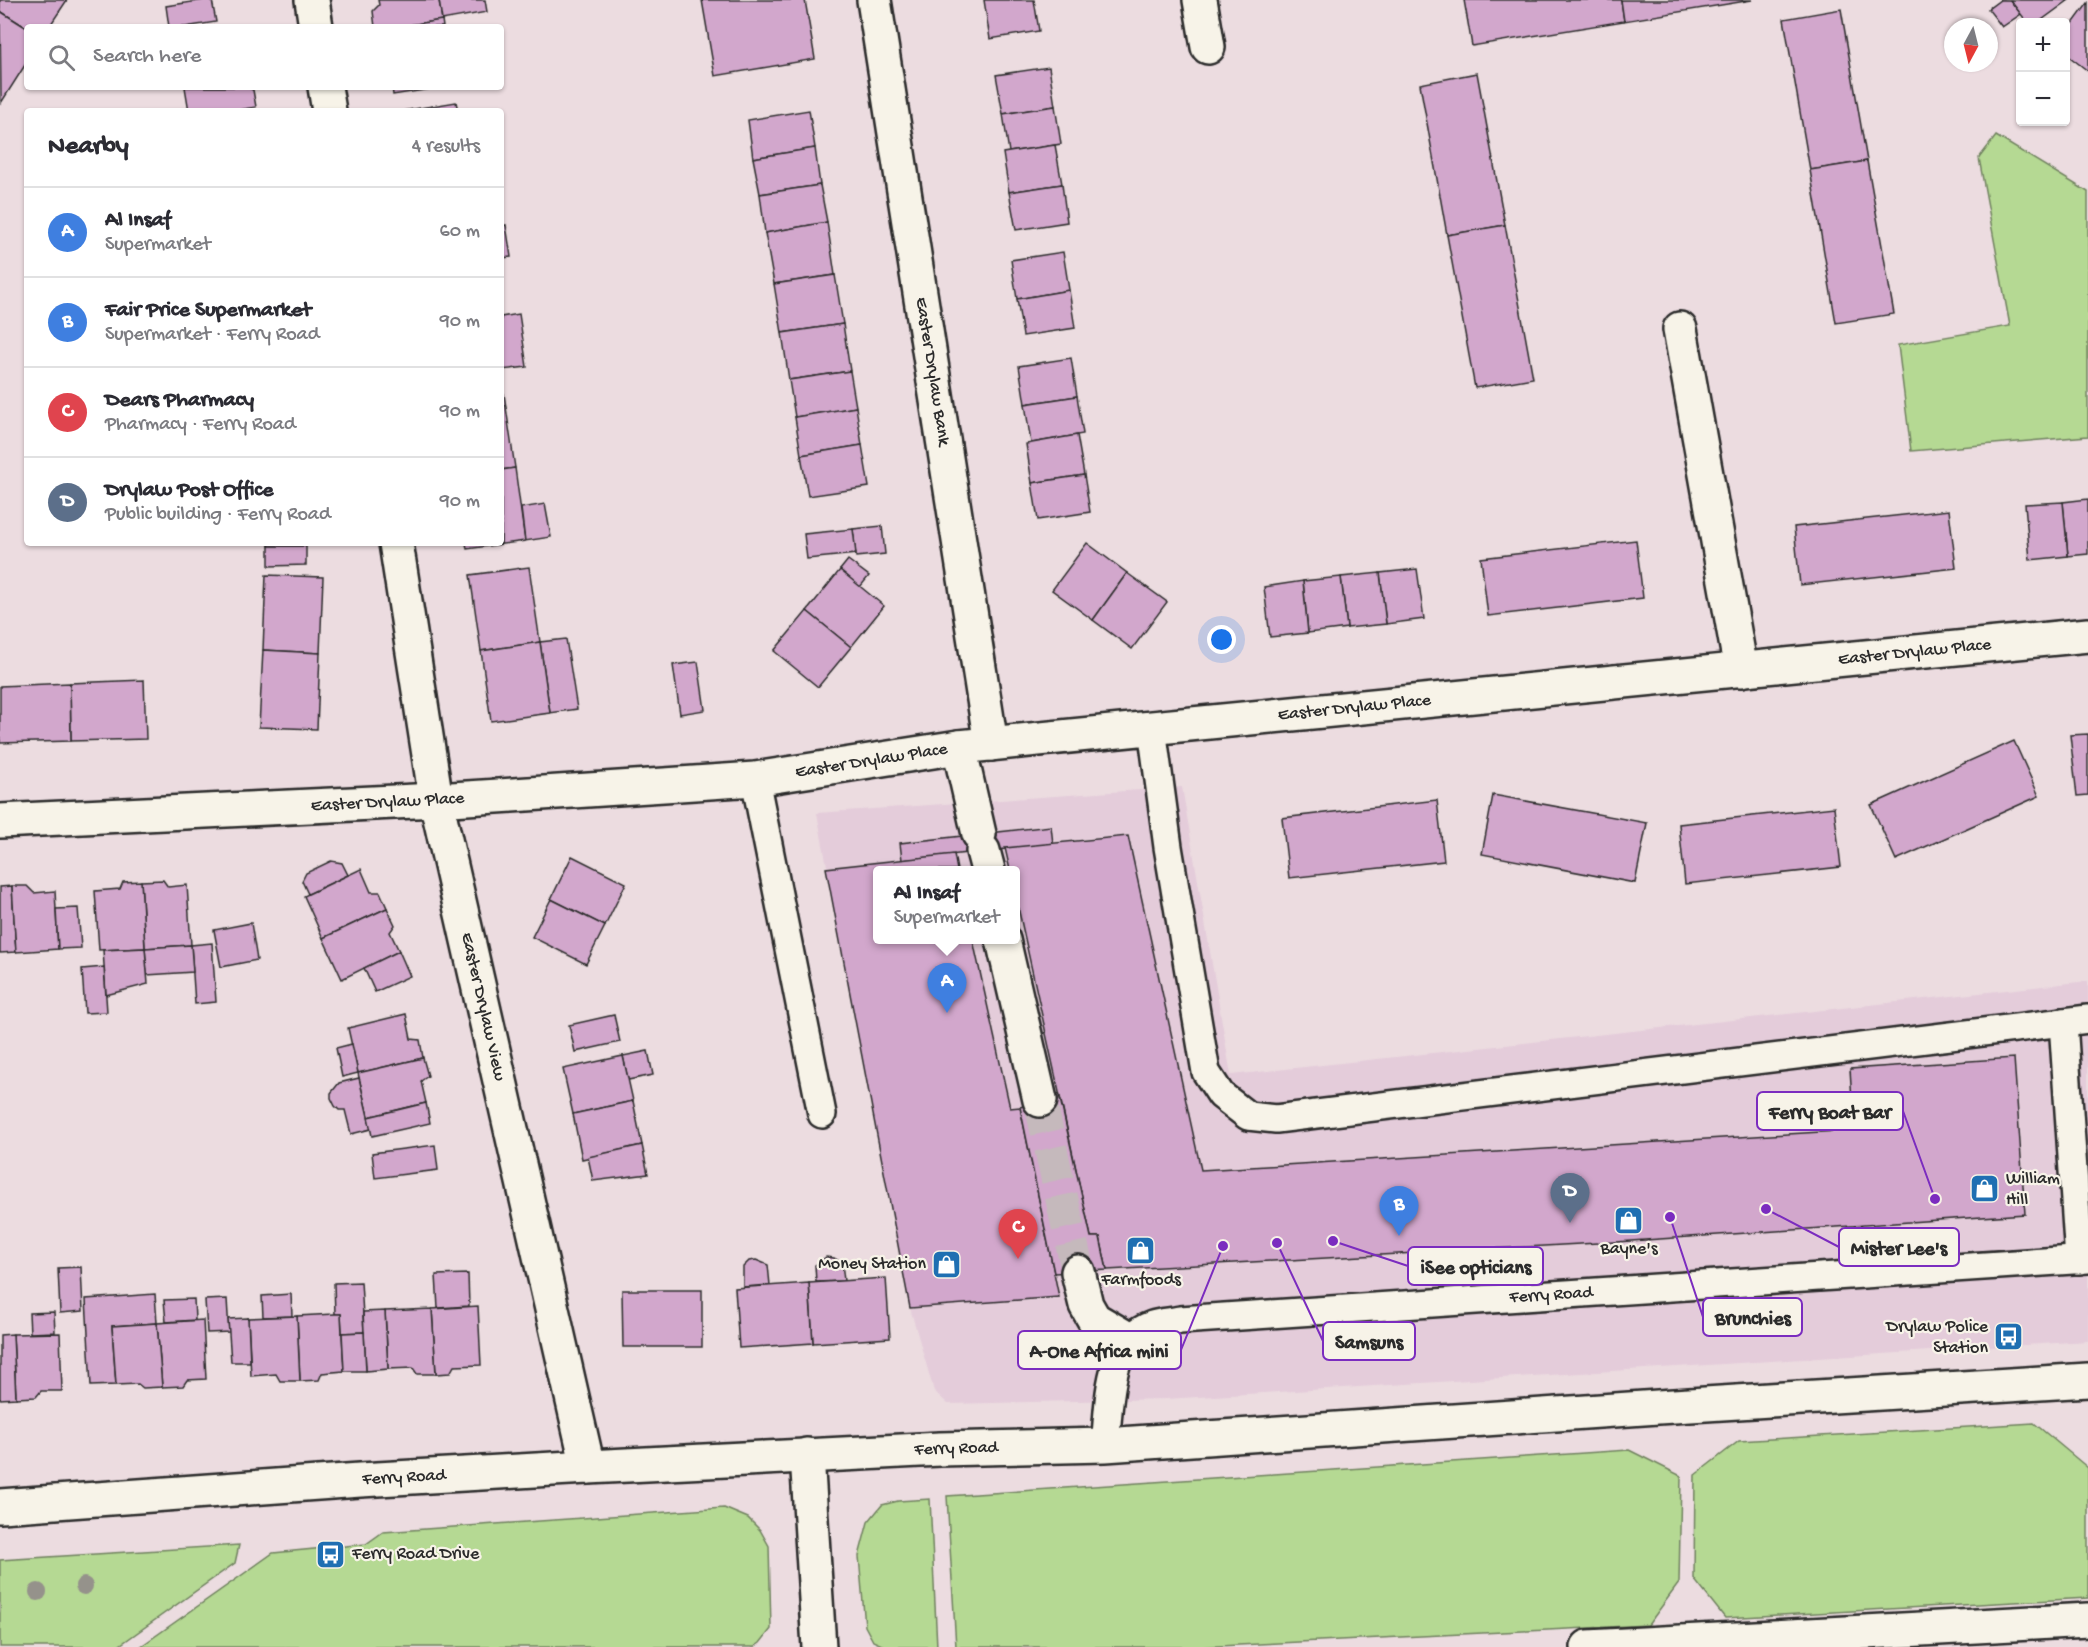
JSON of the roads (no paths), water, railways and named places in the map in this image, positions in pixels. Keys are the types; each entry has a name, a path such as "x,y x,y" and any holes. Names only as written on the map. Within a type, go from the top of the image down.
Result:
{"street":[{"path":"312,0 316,24"},
{"name":"Easter Drylaw Bank","path":"874,0 991,744"},
{"path":"1200,0 1208,47"},
{"path":"326,90 328,108"},
{"path":"1680,329 1741,670"},
{"name":"Easter Drylaw View","path":"396,546 436,800 588,1467"},
{"name":"Easter Drylaw Place","path":"0,821 436,800 755,779 959,747 2088,635"},
{"path":"959,747 983,852"},
{"path":"1004,944 1040,1100"},
{"path":"1078,1272 1086,1305 1094,1319 1128,1339"},
{"name":"Ferry Road","path":"0,1506 360,1480 588,1467 807,1455 1105,1445 1647,1407 2088,1380"},
{"path":"807,1455 819,1647"},
{"path":"1588,1647 1686,1645 2088,1620"}],"lane":[{"path":"1152,728 1168,847 1206,1072 1221,1095 1248,1116 1276,1119 2075,1021 2083,1259"},
{"path":"755,779 822,1114"},
{"name":"Ferry Road","path":"1128,1339 1152,1325 1180,1320 2083,1259"},
{"path":"1105,1445 1113,1377 1119,1354 1128,1339"}],"tunnel":[{"path":"1040,1100 1078,1272"}],"place":[{"name":"Al Insaf","path":"947,1013"},
{"name":"William Hill","path":"1985,1189"},
{"name":"Ferry Boat Bar","path":"1935,1199"},
{"name":"Mister Lee's","path":"1766,1209"},
{"name":"Brunchies","path":"1670,1217"},
{"name":"Bayne's","path":"1629,1220"},
{"name":"Drylaw Post Office","path":"1570,1223"},
{"name":"Fair Price Supermarket","path":"1399,1236"},
{"name":"iSee opticians","path":"1333,1241"},
{"name":"Samsuns","path":"1277,1243"},
{"name":"A-One Africa mini","path":"1223,1246"},
{"name":"Farmfoods","path":"1141,1251"},
{"name":"Dears Pharmacy","path":"1018,1259"},
{"name":"Money Station","path":"947,1264"},
{"name":"Drylaw Police Station","path":"2009,1337"},
{"name":"Ferry Road Drive","path":"331,1554"}]}
